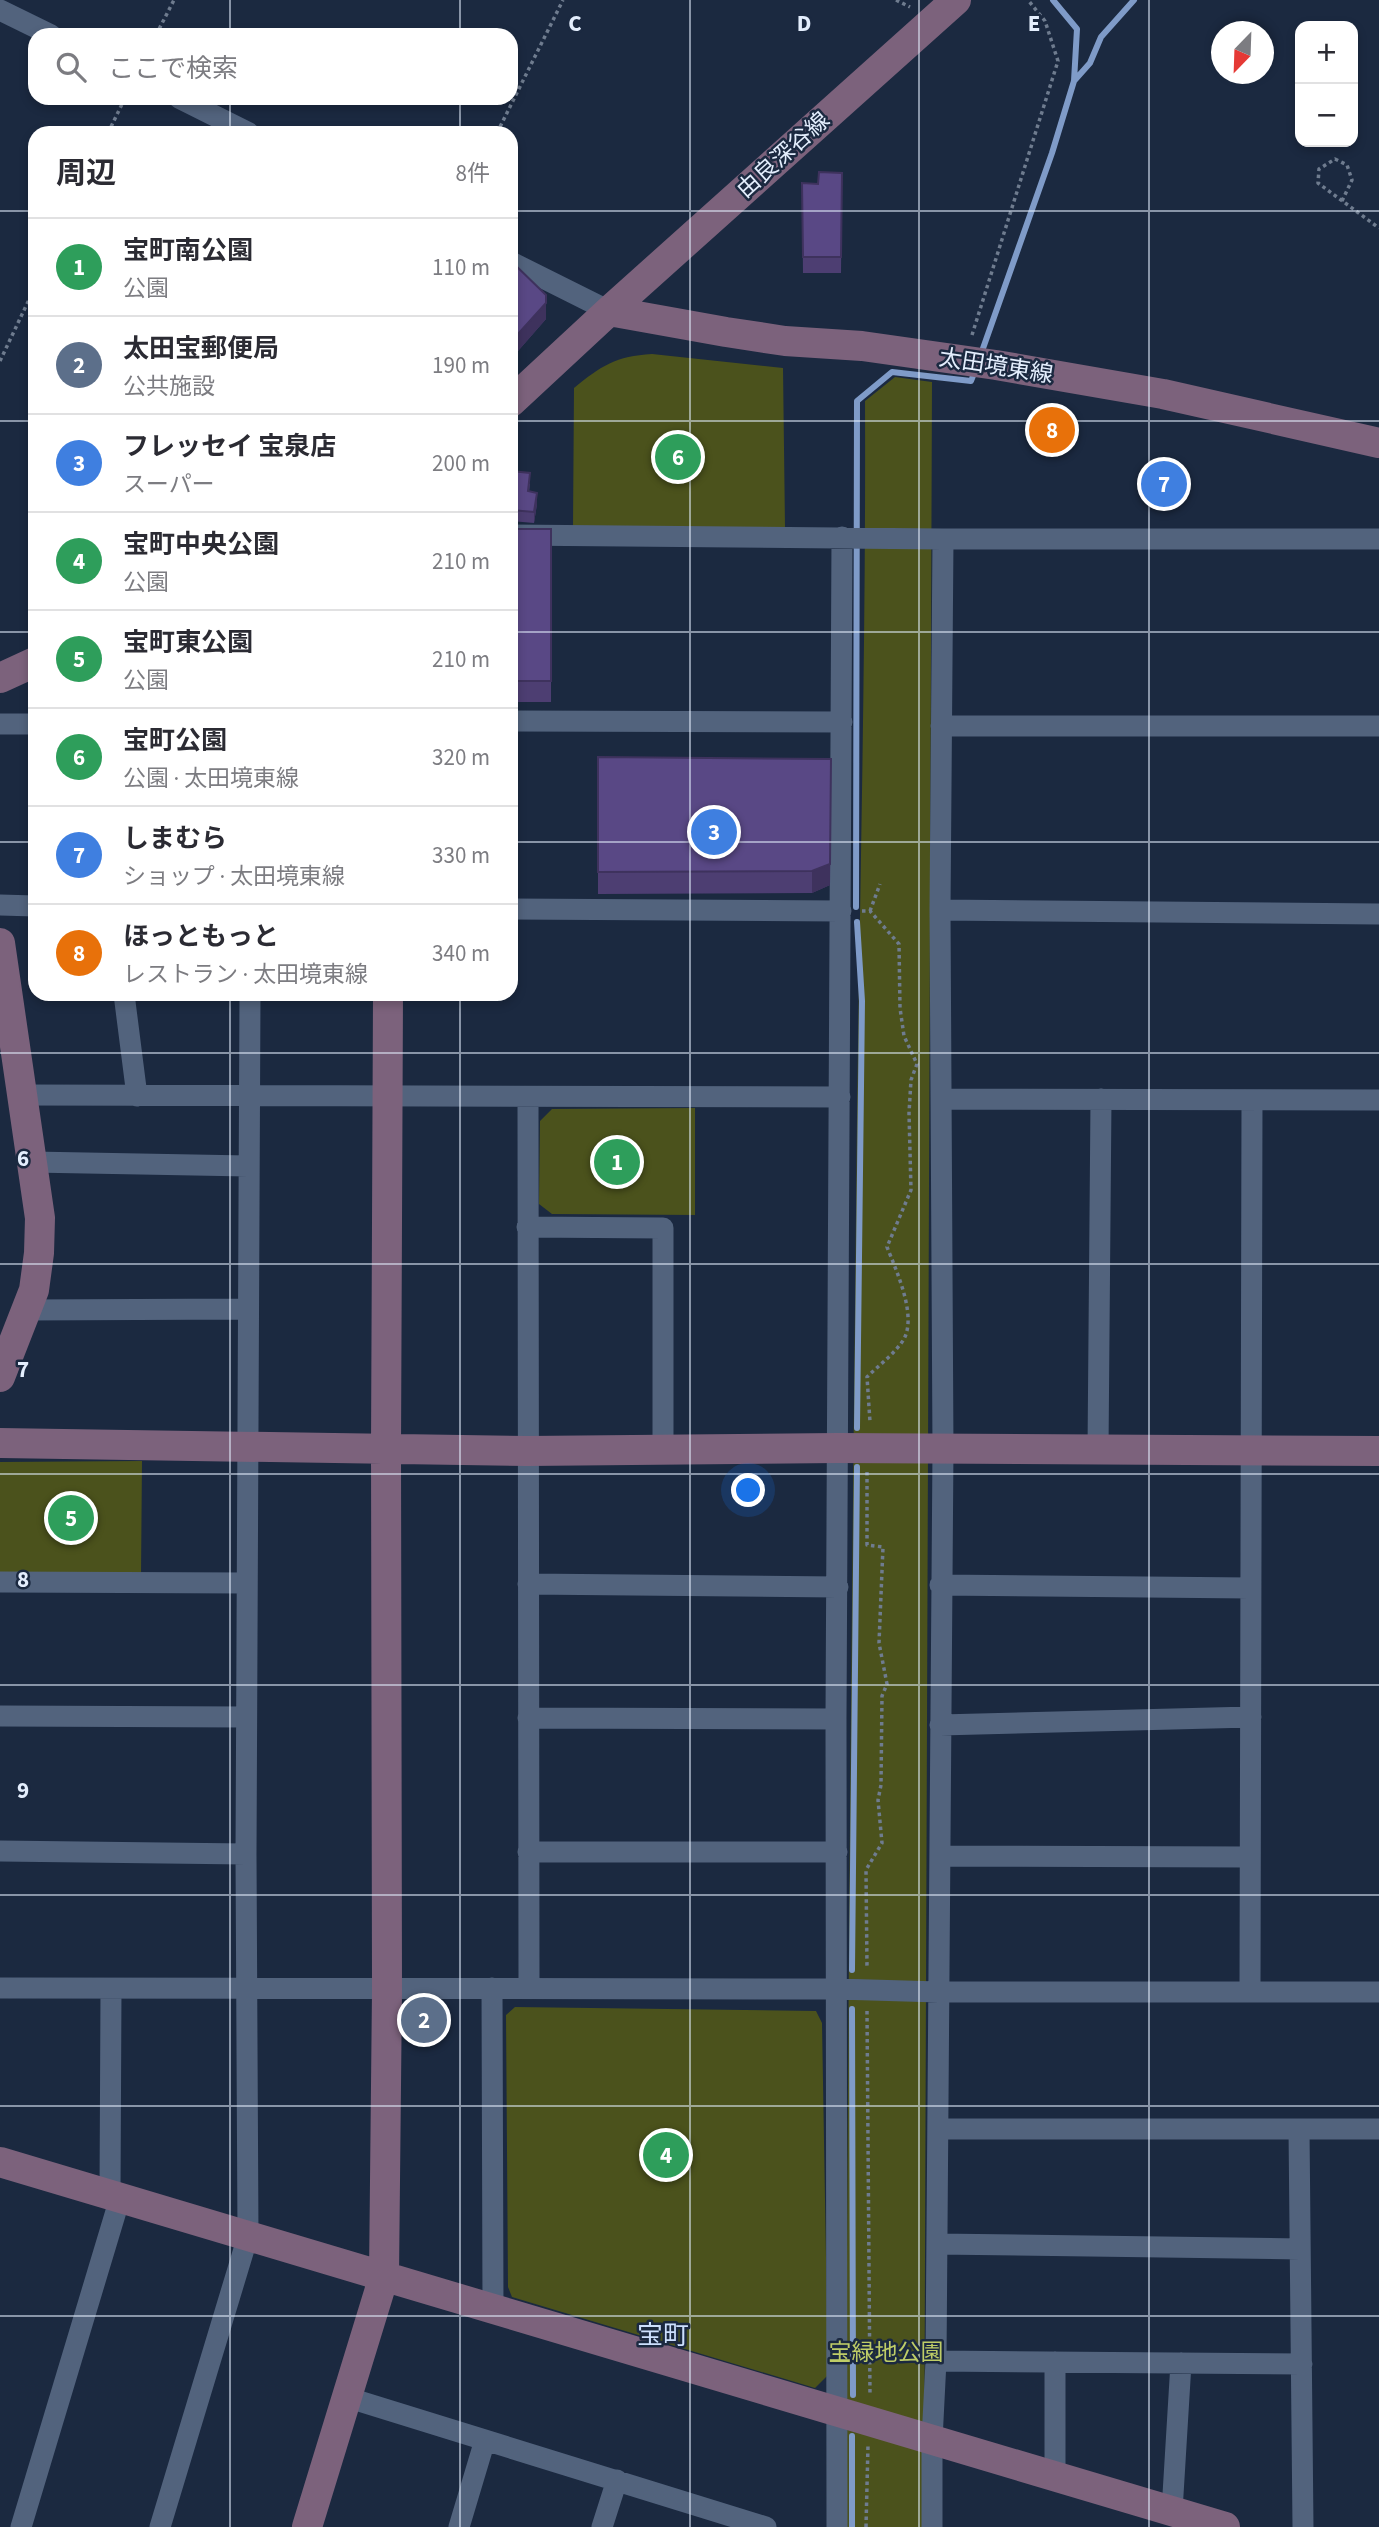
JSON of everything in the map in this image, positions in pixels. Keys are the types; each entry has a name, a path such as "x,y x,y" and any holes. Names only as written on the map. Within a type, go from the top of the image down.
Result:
{"street":[{"name":"由良深谷線","path":"518,396 956,0"},
{"path":"0,10 37,28"},
{"path":"192,105 235,126"},
{"path":"518,266 609,311"},
{"name":"太田境東線","path":"609,311 785,341 862,345 1163,394 1379,443"},
{"path":"518,535 1379,539"},
{"path":"837,2527 839,2411 836,1719 842,537"},
{"path":"932,2527 936,2361 943,1449 940,910 943,539"},
{"path":"0,678 28,665"},
{"path":"518,721 842,722"},
{"path":"0,724 28,724"},
{"path":"941,726 1379,726"},
{"path":"0,905 28,906"},
{"path":"518,909 841,911"},
{"path":"940,910 1379,914"},
{"path":"0,943 40,1218 34,1290 0,1377"},
{"path":"125,1001 137,1096"},
{"path":"160,2527 248,2236 246,1717 250,1001"},
{"path":"307,2527 384,2276 387,1990 388,1001"},
{"path":"21,1095 841,1097"},
{"path":"528,1097 529,1988"},
{"path":"941,1098 1379,1100"},
{"path":"1098,1451 1101,1099"},
{"path":"1250,1991 1252,1100"},
{"path":"32,1162 248,1166"},
{"path":"527,1227 663,1228 663,1451"},
{"path":"26,1310 248,1309"},
{"path":"0,1443 527,1451 868,1448 1379,1451"},
{"path":"0,1582 247,1583"},
{"path":"528,1584 838,1587"},
{"path":"940,1585 1250,1588"},
{"path":"0,1716 246,1717"},
{"path":"940,1725 1251,1717"},
{"path":"528,1718 836,1719"},
{"path":"0,1852 246,1854"},
{"path":"528,1852 837,1852"},
{"path":"940,1856 1250,1857"},
{"path":"0,1988 1379,1992"},
{"path":"492,1988 493,2309"},
{"path":"21,2527 115,2197 111,1989"},
{"path":"937,2129 1379,2129"},
{"path":"1299,2129 1303,2527"},
{"path":"0,2162 1225,2527"},
{"path":"937,2244 1300,2249"},
{"path":"936,2361 1302,2364"},
{"path":"1055,2362 1055,2476"},
{"path":"1172,2511 1181,2363"},
{"path":"346,2397 617,2480 740,2523 766,2527"},
{"path":"459,2527 485,2440"},
{"path":"602,2527 617,2480"}],"path":[{"path":"160,28 174,0"},
{"path":"518,91 563,0"},
{"path":"973,362 1058,61 1045,21 1028,0"},
{"path":"111,126 122,105"},
{"path":"500,126 511,105"},
{"path":"1342,201 1352,180 1347,165 1335,159 1319,169 1318,183 1342,201 1379,228"},
{"path":"0,361 28,302"},
{"path":"870,911 880,884"},
{"path":"841,911 870,911 899,944 900,1008 904,1036 917,1065 911,1080 909,1113 911,1190 887,1247 904,1293 908,1325 904,1341 867,1377 870,1409 867,1545 883,1547 879,1643 887,1684 882,1696 881,1785 878,1800 882,1843 866,1870 869,2420 866,2527"}],"green space":[{"path":"652,354 783,368 785,527 573,527 574,388 610,363"},
{"name":"宝緑地公園","path":"895,377 932,382 924,2527 846,2527 850,1822 865,401"},
{"path":"695,1108 695,1215 552,1214 539,1204 540,1121 552,1109"},
{"path":"142,1461 141,1576 0,1575 0,1462"},
{"path":"515,2007 816,2011 822,2023 828,2375 815,2388 512,2297 508,2287 506,2015"}],"building":[{"path":"819,172 842,173 841,257 803,257 802,183 818,184"},
{"path":"518,268 546,295 546,303 518,334"},
{"path":"518,472 530,473 528,491 537,493 534,512 518,511"},
{"path":"518,529 551,529 551,681 518,681"},
{"path":"598,757 831,759 830,864 812,871 598,872"}],"waterway":[{"path":"981,354 1052,153 1074,81 1077,29 1053,0"},
{"path":"1074,81 1090,63 1101,37 1134,0"},
{"path":"856,907 857,401 892,372 971,381 975,371"},
{"path":"857,922 862,1001 857,1428"},
{"path":"852,1970 857,1467"},
{"path":"852,2009 853,2395"},
{"path":"852,2436 852,2527"}],"place":[{"name":"ほっともっと","path":"1052,430"},
{"name":"宝町公園","path":"678,457"},
{"name":"しまむら","path":"1164,484"},
{"name":"フレッセイ 宝泉店","path":"714,832"},
{"name":"宝町南公園","path":"617,1162"},
{"name":"宝町東公園","path":"71,1518"},
{"name":"太田宝郵便局","path":"424,2020"},
{"name":"宝町中央公園","path":"666,2155"}],"district":[{"name":"宝町","path":"663,2335"}]}
